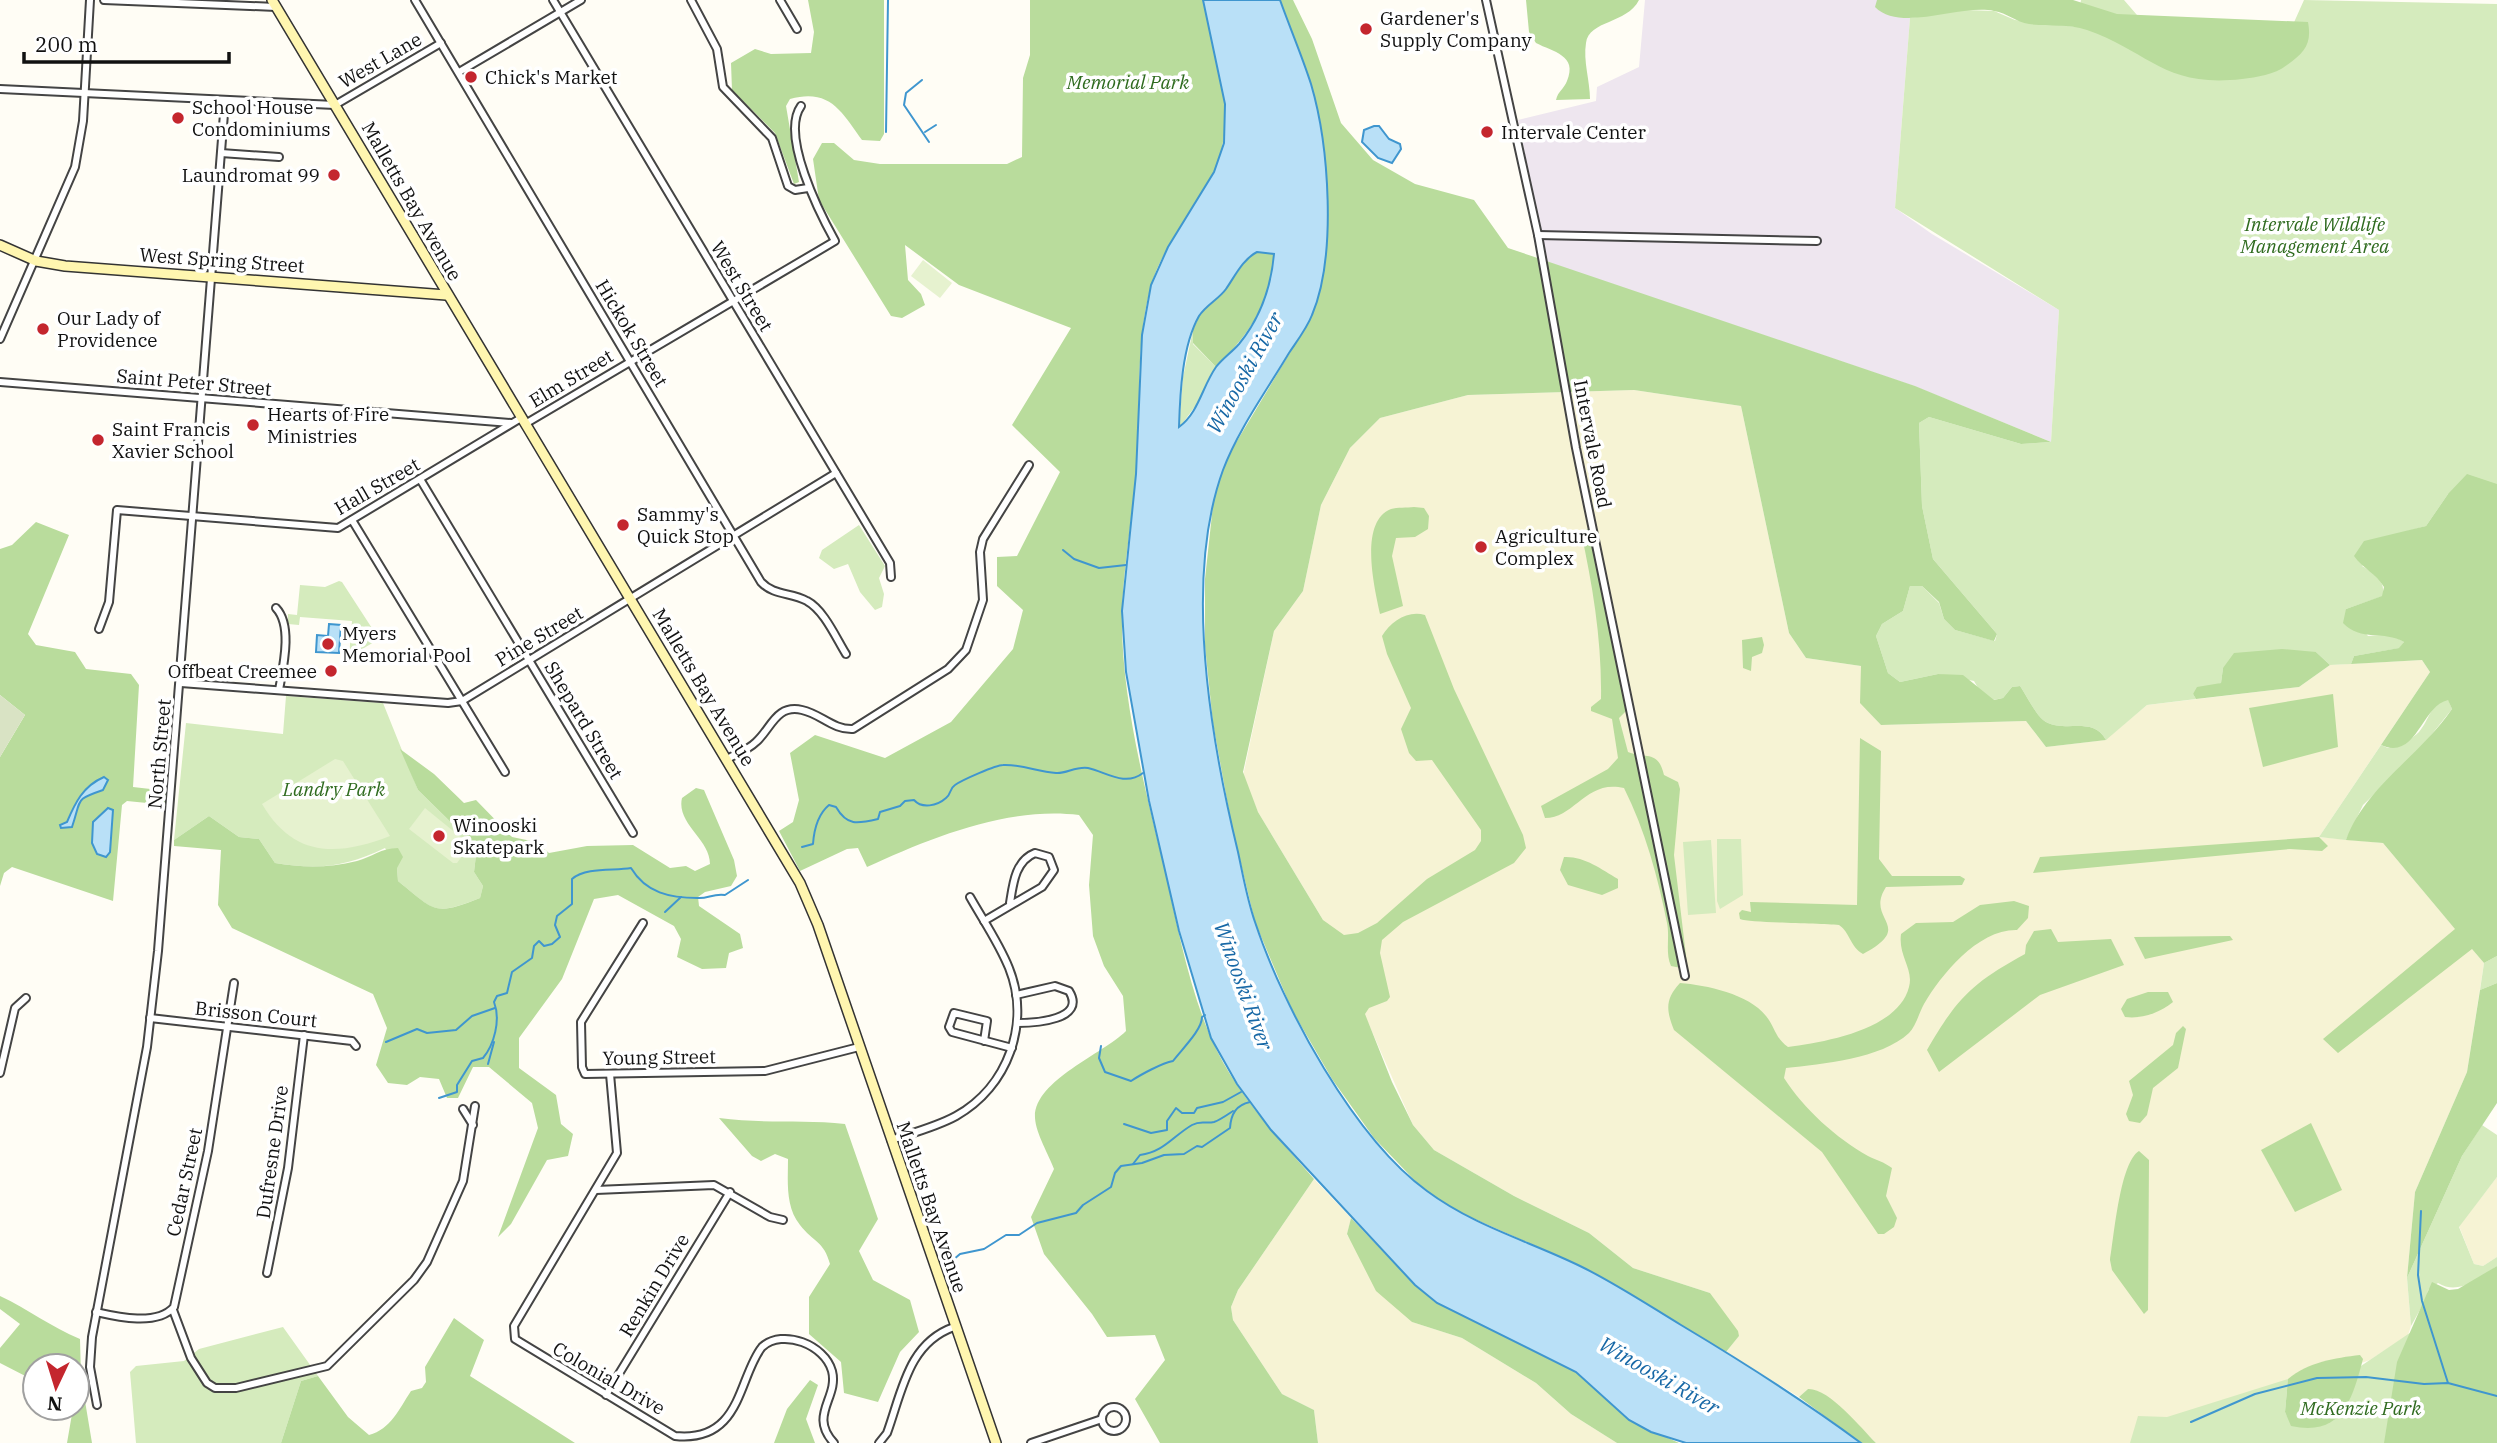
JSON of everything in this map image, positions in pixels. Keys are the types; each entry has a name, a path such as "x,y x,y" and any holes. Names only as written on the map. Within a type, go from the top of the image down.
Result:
{"street":[{"path":"0,339 75,167 80,144 90,0"},
{"path":"104,0 274,4"},
{"name":"Hickok Street","path":"415,0 761,582 771,590 803,599 814,606 846,654"},
{"name":"West Street","path":"553,0 890,564 891,577"},
{"path":"458,72 581,0"},
{"path":"691,0 714,42 726,93 772,138 788,186 794,190 808,188"},
{"path":"780,0 797,29"},
{"name":"Intervale Road","path":"1486,0 1538,235 1579,460 1685,976"},
{"name":"Malletts Bay Avenue","path":"274,4 519,421 727,759 809,903 996,1443"},
{"name":"West Lane","path":"335,105 441,43"},
{"path":"0,89 335,105"},
{"name":"North Street","path":"97,1405 90,1358 96,1312 135,1115 150,1018 181,682 225,101"},
{"name":"Elm Street","path":"519,421 631,361 835,241 808,188 796,131 797,112 801,106"},
{"path":"221,153 279,157"},
{"path":"1538,235 1817,241"},
{"name":"West Spring Street","path":"0,245 36,261 65,266 446,295"},
{"name":"Saint Peter Street","path":"0,382 519,421"},
{"name":"Hall Street","path":"99,629 109,602 117,510 335,528 519,421"},
{"path":"727,759 756,742 775,717 785,711 802,709 838,727 853,729 954,664 970,640 983,600 983,539 1030,465"},
{"name":"Pine Street","path":"461,701 836,473"},
{"name":"Shepard Street","path":"421,479 633,833"},
{"path":"352,520 505,772"},
{"path":"276,608 281,614 284,636 279,690"},
{"path":"181,682 448,703 461,701"},
{"path":"984,921 1047,882 1054,868 1048,857 1037,852 1022,862 1016,875 1010,903"},
{"path":"891,1140 945,1122 968,1109 995,1082 1012,1048 1017,1023 1016,995 1008,964 970,897"},
{"name":"Young Street","path":"643,923 580,1026 583,1072 765,1071 859,1046"},
{"name":"Cedar Street","path":"173,1310 208,1151 234,982"},
{"path":"1016,995 1058,985 1069,991 1073,1002 1068,1013 1060,1017 1017,1023"},
{"path":"0,1073 15,1008 26,998"},
{"path":"984,1041 987,1021 954,1013 951,1031 984,1041 1012,1048"},
{"name":"Brisson Court","path":"150,1018 352,1041 356,1046"},
{"name":"Dufresne Drive","path":"267,1273 288,1168 303,1035"},
{"name":"Colonial Drive","path":"610,1073 617,1148 596,1190 513,1333 519,1344 684,1440 699,1442 718,1437"},
{"path":"96,1312 135,1318 173,1310 191,1358 204,1379 215,1388 236,1388 327,1366 414,1280 427,1262 459,1192 475,1106"},
{"path":"463,1109 473,1125"},
{"path":"596,1190 710,1185 730,1192 769,1217 783,1220"},
{"name":"Renkin Drive","path":"606,1395 730,1192"},
{"path":"879,1443 887,1433 917,1354 932,1338 954,1327"},
{"path":"729,1428 737,1415 758,1351 770,1340 786,1336 815,1351 832,1370 832,1384 823,1420 834,1443"},
{"path":"1031,1443 1102,1419 1106,1410 1115,1406 1124,1411 1126,1417 1124,1426 1115,1431 1106,1427 1102,1419"}],"shaded area":[{"path":"1645,0 1903,0 1910,18 1895,208 1932,234 2059,310 2051,442 1914,386 1547,262 1518,120 1596,101 1597,87 1639,67"},
{"path":"1634,390 1741,406 1789,633 1806,658 1861,666 1861,703 1881,725 2026,721 2046,747 2105,740 2147,705 2299,687 2330,665 2422,660 2430,672 2319,837 2383,843 2484,963 2467,1072 2415,1192 2407,1278 2411,1326 2408,1335 2370,1360 2130,1443 1876,1443 1839,1406 1808,1389 1799,1397 1726,1352 1739,1336 1710,1293 1633,1268 1589,1233 1514,1196 1434,1150 1413,1125 1323,920 1258,812 1243,776 1274,631 1303,591 1321,505 1350,448 1380,418 1468,395"},
{"path":"2497,1177 2497,1257 2483,1266 2474,1264 2459,1226"},
{"path":"1314,1179 1351,1218 1347,1235 1412,1322 1462,1338 1536,1383 1571,1414 1617,1443 1318,1443 1314,1410 1282,1394 1233,1320 1231,1307 1238,1290"}],"green space":[{"path":"808,0 884,0 884,134 880,141 862,140 841,112 826,100 804,96 790,99 786,106 799,182 794,184 775,133 732,90 731,63 755,49 771,54 811,53 814,32"},
{"name":"Memorial Park","path":"1030,0 1203,0 1219,64 1225,108 1221,151 1207,186 1171,241 1156,270 1142,332 1138,450 1123,593 1122,643 1130,710 1143,777 1185,958 1203,1019 1220,1058 1244,1095 1314,1179 1238,1290 1231,1307 1233,1320 1282,1394 1314,1410 1318,1443 1160,1443 1135,1399 1165,1360 1155,1335 1107,1337 1044,1254 1031,1217 1054,1169 1036,1124 1037,1105 1057,1080 1126,1031 1123,996 1104,966 1093,936 1089,885 1093,835 1079,815 1052,813 998,820 943,835 867,867 858,848 847,849 800,871 779,831 793,822 799,800 790,753 815,735 885,758 951,722 1013,649 1023,610 997,586 997,557 1017,556 1060,472 1012,425 1071,328 959,285 905,245 908,280 921,294 925,305 902,318 891,316 819,200 813,159 822,143 834,143 854,160 880,164 1007,164 1022,157 1023,78 1030,55"},
{"path":"1280,0 1293,0 1312,39 1341,123 1373,160 1415,184 1474,200 1508,248 1915,386 2051,442 2021,444 1929,417 1919,423 1922,506 1933,559 1997,634 1994,641 1955,630 1944,619 1939,602 1922,586 1910,586 1903,611 1882,624 1876,636 1888,673 1900,682 1938,674 1963,675 1994,700 2003,698 2012,687 2020,686 2035,711 2046,722 2094,729 2106,740 2046,747 2026,721 1881,725 1860,703 1861,666 1806,658 1789,633 1741,406 1634,390 1468,395 1380,418 1350,448 1321,505 1303,591 1274,631 1243,772 1258,812 1323,920 1344,935 1358,933 1377,923 1427,879 1475,850 1481,841 1481,830 1432,760 1416,761 1409,753 1401,729 1411,708 1382,636 1395,621 1406,615 1425,615 1454,689 1523,835 1526,848 1514,863 1403,922 1382,940 1380,953 1390,997 1387,1001 1369,1008 1365,1014 1392,1082 1413,1125 1434,1150 1514,1196 1589,1233 1633,1268 1710,1293 1738,1331 1739,1336 1726,1352 1581,1266 1459,1212 1423,1189 1374,1138 1332,1079 1292,1010 1255,922 1231,822 1213,723 1205,646 1205,579 1214,496 1228,456 1312,316 1321,129 1310,84"},
{"path":"1526,0 1639,0 1626,14 1594,30 1589,36 1585,57 1590,99 1556,100 1567,81 1569,65 1567,60 1556,52 1536,43 1529,32"},
{"path":"1877,0 2073,0 2117,14 2308,22 2309,36 2303,51 2277,71 2242,79 2216,80 2175,73 2109,39 2080,28 2029,24 1999,12 1980,10 1900,18 1875,7"},
{"name":"Intervale Wildlife Management Area","path":"2081,0 2124,0 2169,52 2279,56 2304,0 2497,4 2497,506 2448,494 2426,526 2408,531 2362,566 2381,581 2383,596 2346,609 2368,636 2392,635 2404,642 2400,648 2354,656 2351,664 2330,665 2316,652 2223,668 2221,683 2193,694 2196,699 2147,705 2106,740 2094,729 2046,722 2035,711 2020,686 2012,687 2003,698 1993,700 1981,693 1974,681 1938,674 1900,682 1888,673 1876,636 1882,624 1903,611 1910,586 1922,586 1939,603 1944,619 1955,630 1995,641 1997,634 1933,559 1922,506 1919,423 1929,417 2021,444 2051,442 2059,310 1895,208 1910,18 1966,10 1994,11 2015,20 2077,27"},
{"path":"1257,252 1274,254 1268,288 1249,329 1216,367 1193,343 1193,330 1200,314 1223,293 1249,256"},
{"path":"923,260 952,283 940,298 911,276"},
{"path":"1193,330 1193,344 1216,367 1202,397 1179,428 1183,377"},
{"path":"2467,474 2497,484 2497,956 2484,963 2472,949 2338,1053 2323,1039 2455,929 2383,843 2346,840 2366,804 2425,742 2452,709 2448,700 2439,704 2403,746 2393,748 2381,745 2430,672 2422,660 2351,664 2354,656 2399,648 2404,642 2357,632 2343,623 2346,609 2382,596 2384,587 2354,556 2364,541 2426,526 2448,494"},
{"path":"1424,508 1429,516 1428,529 1415,537 1396,538 1392,556 1403,606 1380,614 1371,557 1375,528 1381,516 1391,509"},
{"path":"36,522 69,535 28,634 36,645 75,652 86,669 131,674 139,685 133,787 168,791 167,805 127,801 122,805 113,901 12,867 4,873 0,886 0,757 25,715 0,695 0,549 12,545"},
{"path":"859,525 885,566 879,578 884,594 882,607 875,610 860,592 848,564 834,569 819,558 822,550"},
{"path":"1588,529 1625,696 1626,711 1619,718 1628,752 1655,759 1662,767 1664,775 1678,782 1680,789 1674,855 1687,964 1681,968 1671,966 1669,961 1667,923 1655,871 1624,788 1600,789 1555,816 1545,818 1541,806 1608,769 1618,758 1612,719 1591,711 1591,707 1601,699 1601,678 1596,615 1581,532"},
{"path":"339,581 379,639 349,657 352,621 300,617 299,625 288,624 288,614 297,615 300,585 325,587"},
{"path":"1762,637 1762,653 1752,657 1751,671 1743,668 1742,640"},
{"path":"2282,649 2316,652 2330,665 2299,687 2196,699 2193,694 2197,687 2221,683 2223,668 2234,653"},
{"path":"2333,694 2338,747 2263,767 2249,708"},
{"path":"0,695 25,715 0,757"},
{"name":"Landry Park","path":"286,696 383,703 418,790 472,843 476,855 474,872 483,886 480,898 443,909 428,905 398,881 397,868 385,848 332,865 275,863 259,839 239,837 209,816 174,840 186,723 283,734"},
{"path":"2448,699 2452,709 2416,754 2363,805 2346,840 2319,837 2381,745 2388,748 2413,737 2423,727 2433,709"},
{"path":"1860,738 1881,751 1879,859 1892,876 1960,876 1965,879 1962,885 1886,887 1881,898 1881,908 1888,929 1886,936 1863,954 1839,925 1740,919 1739,913 1742,910 1751,912 1750,902 1857,905"},
{"path":"400,749 434,774 464,803 476,800 512,837 536,842 549,853 587,846 633,845 670,868 686,866 695,871 710,864 709,855 684,816 682,798 696,788 704,790 734,860 737,876 731,886 705,892 698,897 699,906 740,934 743,948 729,953 726,968 702,969 677,957 681,939 674,926 618,895 594,899 562,979 519,1038 519,1068 556,1095 561,1124 573,1134 568,1156 547,1160 511,1224 498,1237 538,1128 532,1103 489,1067 473,1067 458,1098 447,1098 439,1079 420,1077 407,1085 388,1083 376,1065 387,1028 373,994 232,928 218,905 221,850 174,846 174,840 209,816 239,837 259,839 275,863 336,865 398,848 403,857 397,868 398,881 429,905 444,909 480,898 483,886 474,872 476,855 472,843 418,790"},
{"path":"335,759 343,761 390,836 352,847 317,848 287,834 262,804"},
{"name":"Winooski Skatepark","path":"425,808 468,843 468,848 457,863 453,863 409,829"},
{"path":"2319,837 2328,846 2322,851 2290,849 2033,873 2040,857"},
{"path":"1717,839 1741,839 1743,895 1720,909 1717,901"},
{"path":"1711,840 1716,913 1688,915 1683,842"},
{"path":"1564,857 1599,867 1618,879 1618,888 1602,895 1568,885 1560,870"},
{"path":"2014,901 2029,906 2028,918 2017,930 1988,937 1962,956 1931,992 1909,1033 1897,1042 1851,1059 1786,1068 1784,1078 1801,1101 1822,1122 1856,1149 1892,1168 1886,1196 1897,1218 1894,1227 1884,1234 1878,1234 1822,1152 1674,1030 1671,1023 1669,1000 1680,983 1714,989 1749,1002 1766,1016 1780,1040 1788,1047 1821,1042 1858,1031 1891,1014 1902,1002 1909,987 1901,934 1916,923 1953,922 1980,905"},
{"path":"2051,929 2058,942 2111,939 2124,965 2040,995 1939,1072 1927,1050 1957,1004 1979,983 2025,954 2026,945 2034,931"},
{"path":"2230,936 2233,940 2145,959 2134,937"},
{"path":"2497,956 2497,983 2480,990 2484,963"},
{"path":"2497,983 2497,1103 2462,1156 2407,1278 2415,1192 2467,1072 2480,990"},
{"path":"2148,992 2168,992 2173,1002 2150,1014 2125,1017 2121,1009 2127,999"},
{"path":"2183,1026 2186,1029 2178,1068 2153,1088 2147,1115 2140,1123 2129,1121 2126,1114 2133,1095 2129,1081 2173,1045 2176,1033"},
{"path":"719,1118 845,1124 878,1219 859,1251 873,1280 910,1300 919,1332 900,1352 878,1402 844,1393 841,1362 809,1334 809,1297 830,1264 825,1251 795,1218 788,1193 788,1159 775,1154 761,1161 752,1156"},
{"path":"2311,1123 2342,1190 2295,1212 2261,1150"},
{"path":"2482,1125 2497,1135 2497,1177 2459,1227 2474,1264 2483,1266 2497,1257 2497,1266 2468,1284 2453,1288 2438,1283 2428,1290 2411,1326 2407,1278 2462,1156"},
{"path":"2139,1151 2149,1160 2148,1310 2144,1314 2112,1270 2110,1260 2123,1184 2132,1158"},
{"path":"1351,1218 1415,1285 1437,1303 1576,1372 1629,1420 1679,1443 1617,1443 1571,1414 1536,1383 1462,1338 1412,1322 1376,1291 1347,1234"},
{"path":"2497,1266 2497,1443 2384,1443 2397,1362 2432,1282 2449,1290 2458,1289"},
{"name":"McKenzie Park","path":"2497,1274 2497,1443 2130,1443 2138,1416 2167,1417 2288,1379 2285,1412 2287,1416"},
{"path":"0,1296 80,1339 80,1352 21,1352 21,1374 0,1363 0,1348 20,1324 0,1309"},
{"path":"454,1318 484,1340 470,1376 575,1443 281,1443 301,1381 318,1376 348,1417 369,1435 383,1428 394,1418 411,1391 422,1388 426,1382 425,1367"},
{"path":"283,1327 318,1376 301,1381 281,1443 136,1443 130,1372 136,1366 184,1361 199,1349"},
{"path":"2360,1355 2363,1359 2359,1374 2342,1412 2322,1426 2291,1426 2285,1412 2288,1379 2313,1365"},
{"path":"810,1380 818,1385 806,1419 815,1443 774,1443 787,1409"},
{"path":"1808,1389 1816,1390 1835,1402 1876,1443 1861,1443 1799,1397"},
{"path":"71,1422 88,1422 92,1443 67,1443"}],"water":[{"name":"Winooski River","path":"1203,0 1280,0 1311,84 1322,138 1328,200 1325,263 1320,291 1310,320 1245,425 1223,470 1211,513 1205,560 1203,610 1211,711 1228,808 1252,913 1283,992 1302,1030 1348,1105 1373,1139 1400,1168 1427,1191 1483,1224 1580,1266 1619,1287 1772,1382 1861,1443 1686,1443 1651,1432 1629,1420 1576,1372 1437,1303 1415,1285 1271,1130 1237,1084 1211,1038 1179,931 1149,801 1126,672 1122,611 1136,474 1142,335 1151,285 1168,247 1214,172 1224,143 1225,104","holes":["1257,252 1274,254 1270,279 1259,313 1239,344 1216,367 1196,407 1179,427 1185,356 1199,316 1223,293 1252,255"]},
{"path":"1379,126 1389,139 1400,144 1401,149 1392,163 1378,158 1362,142 1364,130"},
{"name":"Myers Memorial Pool","path":"329,624 341,625 339,653 316,652 317,635 328,636"},
{"path":"104,777 108,780 103,790 80,801 72,827 61,828 60,825 67,822 85,790"},
{"path":"108,808 113,810 110,852 106,857 97,854 92,843 93,822"}],"waterway":[{"path":"886,132 888,0"},
{"path":"922,80 906,93 904,105 929,142"},
{"path":"925,132 936,125"},
{"path":"1063,550 1074,559 1099,568 1126,565"},
{"path":"802,847 813,844 817,823 829,805 836,807 844,818 853,822 878,819 880,812 900,806 905,801 914,800 925,805 938,803 948,796 955,785 1003,765 1056,773 1088,768 1122,779 1143,773"},
{"path":"439,1098 457,1092 457,1085 472,1061 483,1058 487,1053 497,1017 494,1002 497,996 507,993 512,972 532,958 534,946 539,941 544,946 552,944 560,937 555,925 557,916 572,904 572,879 592,871 631,868 644,883 660,892 678,897 701,898 725,895 748,880"},
{"path":"665,912 681,897"},
{"path":"386,1042 417,1029 427,1033 456,1030 472,1016 495,1008"},
{"path":"1101,1046 1099,1058 1105,1072 1131,1081 1173,1061 1205,1015"},
{"path":"488,1064 494,1042"},
{"path":"1124,1124 1151,1133 1167,1130 1167,1121 1176,1108 1182,1113 1194,1113 1197,1108 1223,1102 1241,1092"},
{"path":"953,1260 960,1254 984,1249 1006,1235 1019,1235 1037,1223 1076,1213 1083,1205 1111,1187 1115,1173 1121,1166 1142,1163 1164,1155 1184,1154 1197,1146 1202,1147 1230,1128 1235,1111 1250,1102"},
{"path":"1133,1164 1140,1155 1156,1151 1192,1125 1214,1122 1233,1111"},
{"path":"2421,1211 2418,1275 2422,1301 2448,1383"},
{"path":"2191,1422 2255,1394 2317,1378 2366,1377 2424,1384 2448,1383 2497,1396"}],"place":[{"name":"Gardener's Supply Company","path":"1366,29"},
{"name":"Chick's Market","path":"471,77"},
{"name":"School House Condominiums","path":"178,118"},
{"name":"Intervale Center","path":"1487,132"},
{"name":"Laundromat 99","path":"334,175"},
{"name":"Our Lady of Providence","path":"43,329"},
{"name":"Hearts of Fire Ministries","path":"253,425"},
{"name":"Saint Francis Xavier School","path":"98,440"},
{"name":"Sammy's Quick Stop","path":"623,525"},
{"name":"Agriculture Complex","path":"1481,547"},
{"name":"Myers Memorial Pool","path":"328,644"},
{"name":"Offbeat Creemee","path":"331,671"},
{"name":"Winooski Skatepark","path":"439,836"}]}
